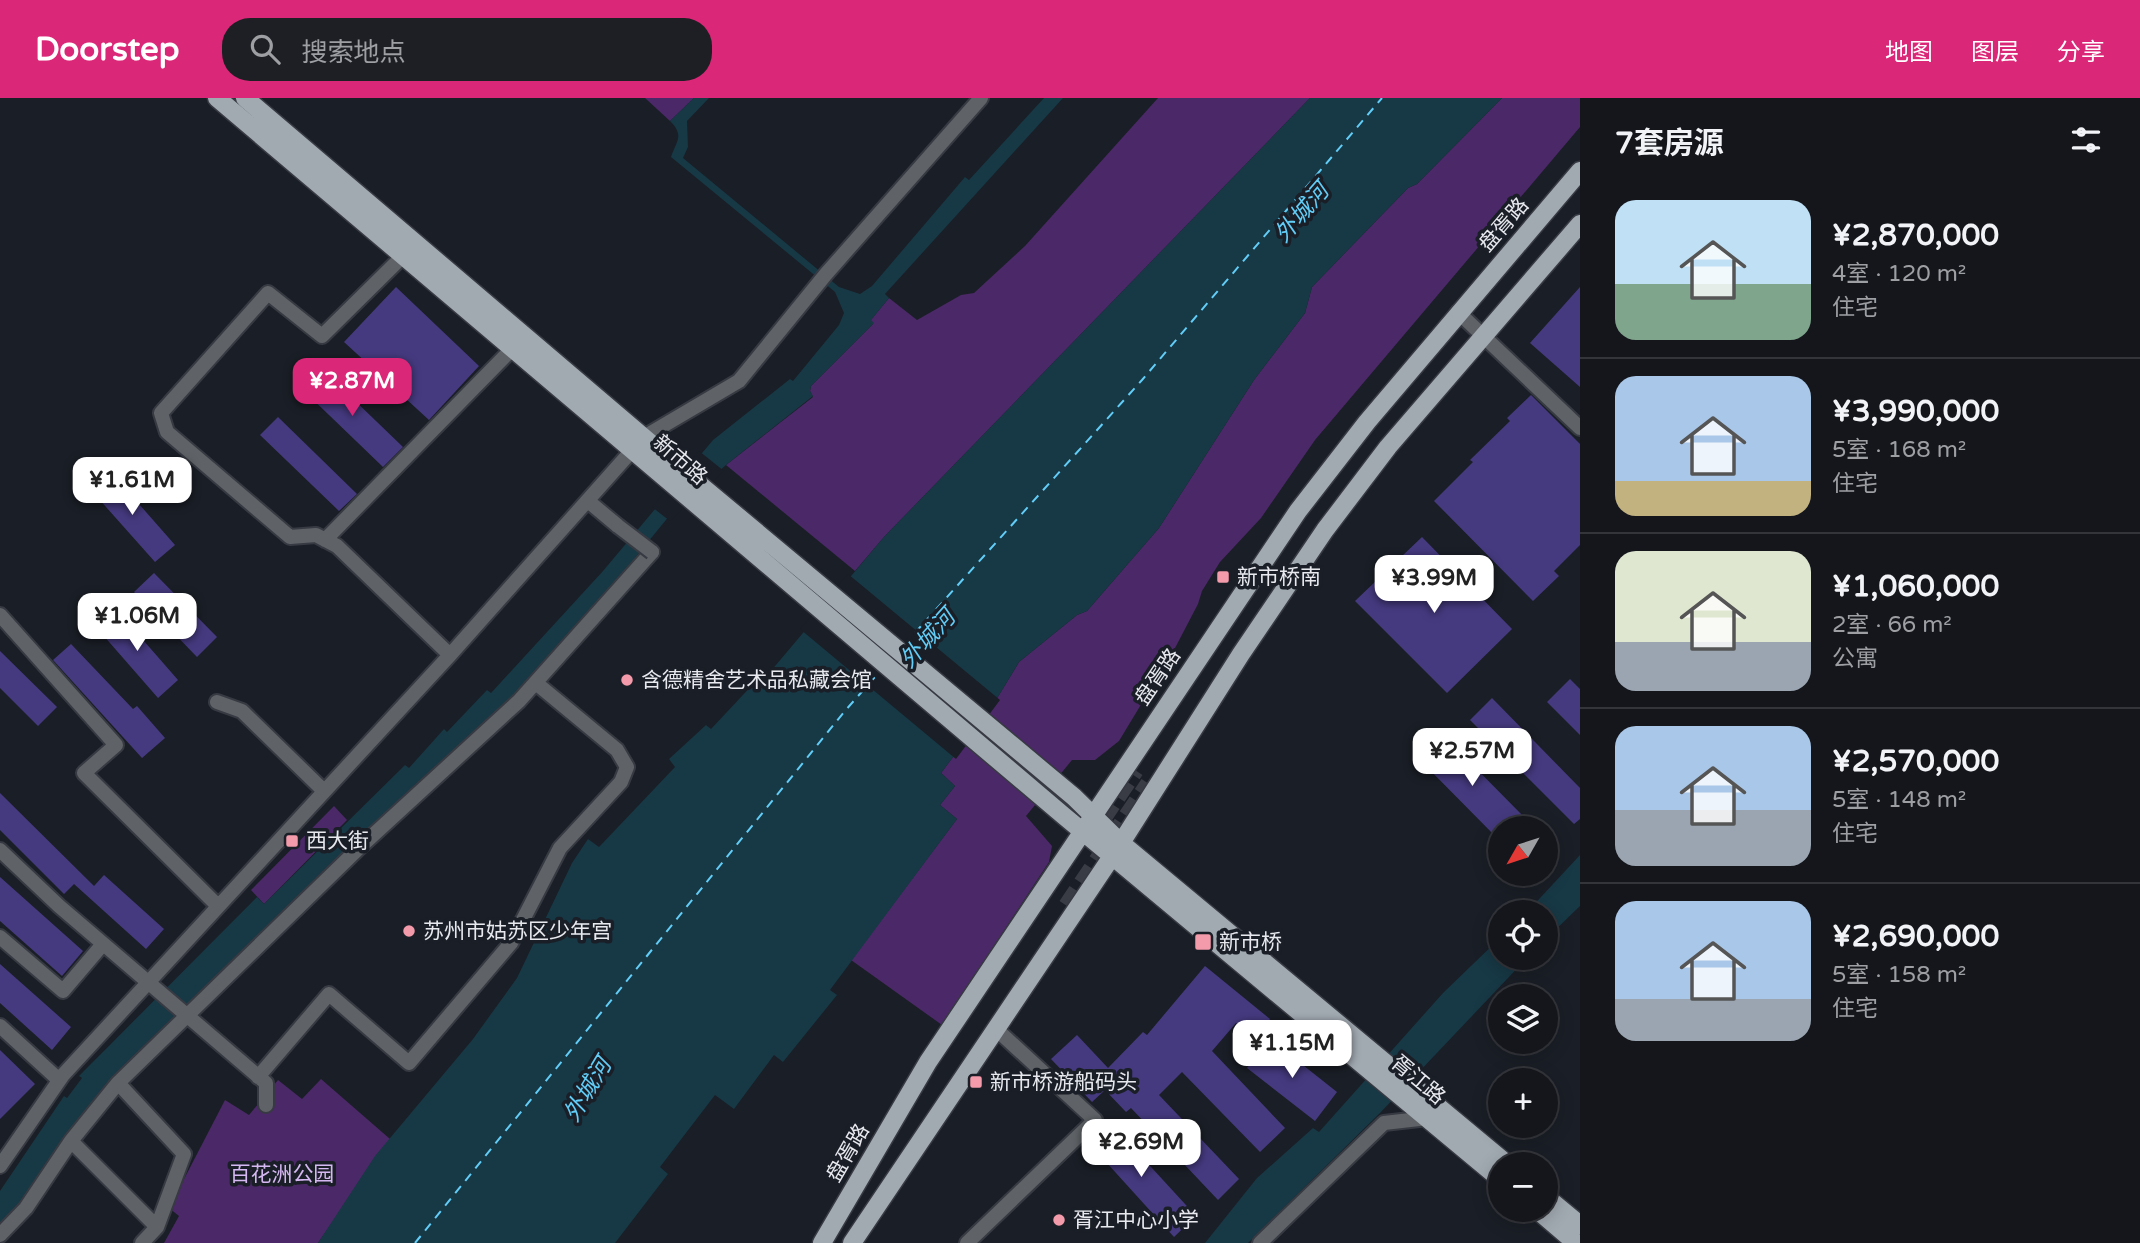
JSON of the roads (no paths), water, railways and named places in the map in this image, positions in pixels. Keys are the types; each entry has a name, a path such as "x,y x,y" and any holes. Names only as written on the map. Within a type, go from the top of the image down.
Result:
{"main road":[{"name":"新市路","path":"217,98 513,348 639,444"},
{"name":"新市路","path":"245,98 1064,816 1087,823"},
{"name":"盘胥路","path":"822,1243 929,1062 1298,511 1340,455 1458,312 1580,171"},
{"path":"1149,784 1274,594 1388,447 1580,224"},
{"name":"新市路","path":"675,475 1074,797 1087,823 1117,849"},
{"path":"1135,770 1256,590 1298,511"},
{"path":"852,1243 1117,849 1241,654 1325,530"},
{"name":"胥江路","path":"1117,849 1433,1112 1490,1152"},
{"path":"883,1139 1051,893"},
{"path":"909,1157 959,1067 1067,906"},
{"name":"胥江路","path":"1433,1112 1488,1167"},
{"path":"1558,1207 1580,1225"},
{"path":"1551,1222 1576,1243"}],"street":[{"path":"0,1166 59,1080 151,986 218,905 450,655 639,444 739,381 826,274 981,98"},
{"path":"404,255 322,336 268,293 160,413 167,432 290,537 316,535 337,547 450,655"},
{"path":"1458,312 1580,428"},
{"path":"325,540 513,348"},
{"path":"0,1235 26,1208 71,1142 118,1083 359,848 536,683 652,552 588,500"},
{"path":"0,615 116,745 84,773 218,905"},
{"path":"258,1077 329,994 409,1062 511,943 560,848 621,782 627,767 617,750 536,683"},
{"path":"217,702 242,711 324,791"},
{"path":"0,850 103,944 266,1083 266,1105"},
{"path":"0,937 63,991 103,944"},
{"path":"0,1026 59,1080"},
{"path":"967,1243 1095,1120 995,1028"},
{"path":"118,1083 184,1154 156,1227 142,1243"},
{"path":"1261,1243 1384,1123 1433,1112"},
{"path":"71,1142 156,1227"}],"water":[{"path":"694,98 709,98 687,121 688,147 683,158 839,287 860,294 872,286 965,177 969,180 1044,98 1063,98 885,294 889,298 871,320 874,323 811,386 813,396 726,465 670,515 564,645 561,643 543,662 547,665 112,1080 75,1123 17,1207 0,1226 0,1191 64,1096 67,1098 82,1078 79,1076 257,897 264,904 405,765 409,768 444,729 447,732 487,690 491,693 603,571 713,440 790,379 793,381 839,325 844,313 835,292 671,157 678,135 670,121"},
{"name":"外城河","path":"1310,98 1502,98 1417,184 1408,188 1312,287 1305,313 1254,380 1159,528 1087,611 1077,615 1019,662 996,700 941,773 955,786 940,805 957,819 830,990 837,995 783,1062 774,1055 734,1109 715,1095 660,1167 668,1174 615,1243 318,1243 375,1156 473,1039 517,978 572,863 588,839 599,847 675,767 669,759 706,725 711,729 756,681 770,672 884,537"},
{"path":"1580,855 1580,906 1558,927 1558,900 1538,900 1551,886 1558,886 1558,879"},
{"path":"1488,950 1488,970 1516,970 1502,984 1488,984 1488,999 1380,1113 1248,1243 1205,1243 1257,1178 1313,1128 1319,1132 1443,993"}],"tunnel":[{"path":"1102,819 1135,770"},
{"path":"1067,906 1149,784"}],"place":[{"name":"新市桥南","path":"1223,577"},
{"name":"含德精舍艺术品私藏会馆","path":"627,680"},
{"name":"西大街","path":"292,841"},
{"name":"苏州市姑苏区少年宫","path":"409,931"},
{"name":"新市桥","path":"1203,942"},
{"name":"新市桥游船码头","path":"976,1082"},
{"name":"胥江中心小学","path":"1059,1220"}],"park label":[{"name":"百花洲公园","path":"282,1174"}]}
